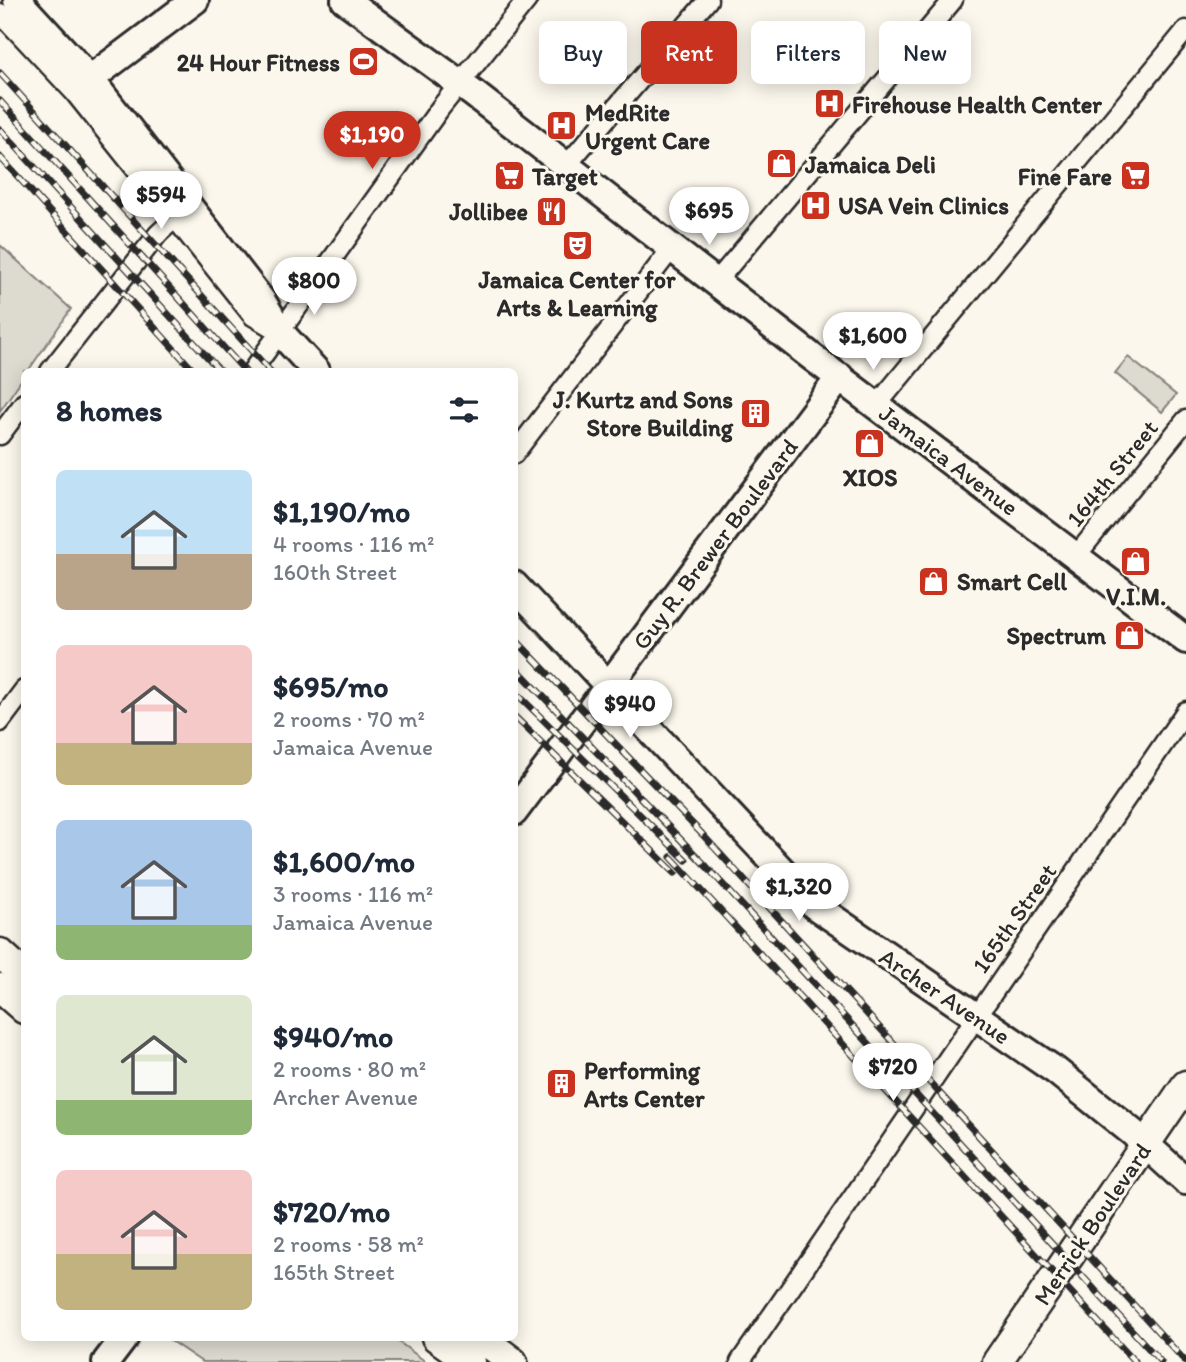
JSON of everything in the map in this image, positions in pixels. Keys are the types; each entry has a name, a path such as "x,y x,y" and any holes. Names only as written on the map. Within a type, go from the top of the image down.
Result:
{"main road":[{"path":"17,0 82,85 262,301 281,333 313,368"},
{"path":"82,85 195,0"},
{"name":"Jamaica Avenue","path":"345,0 1186,640"},
{"name":"Guy R. Brewer Boulevard","path":"518,807 840,377"},
{"name":"Archer Avenue","path":"518,589 815,906 1056,1071 1186,1181"},
{"path":"0,953 21,972"},
{"path":"0,988 21,1006"},
{"name":"Merrick Boulevard","path":"997,1362 1186,1085"},
{"path":"106,1362 122,1341"},
{"path":"442,1341 471,1362"},
{"path":"485,1341 513,1362"}],"street":[{"path":"254,368 458,84 527,0"},
{"path":"566,166 708,0"},
{"path":"716,282 953,0"},
{"path":"0,13 82,85 175,218 253,316 281,333"},
{"path":"877,405 1186,30"},
{"path":"52,368 158,234 175,218"},
{"path":"518,449 672,248"},
{"path":"0,435 21,407"},
{"name":"164th Street","path":"1076,556 1186,420"},
{"path":"0,722 21,694"},
{"name":"165th Street","path":"740,1362 1186,710"}],"shaded area":[{"path":"0,245 71,309 30,368 21,368 21,380 0,411"},
{"path":"1128,357 1176,395 1162,412 1115,373"},
{"path":"171,1341 397,1341 426,1362 202,1362"}],"railway":[{"path":"0,73 267,368"},
{"path":"0,101 242,368"},
{"path":"0,129 217,368"},
{"path":"0,157 191,368"},
{"path":"518,642 702,834 1186,1362"},
{"path":"518,670 707,867 1161,1362"},
{"path":"518,695 686,860"},
{"path":"518,720 675,873"},
{"path":"671,857 1135,1362"}],"place":[{"name":"24 Hour Fitness","path":"363,62"},
{"name":"Firehouse Health Center","path":"829,104"},
{"name":"MedRite Urgent Care","path":"562,126"},
{"name":"Jamaica Deli","path":"782,164"},
{"name":"Target","path":"509,176"},
{"name":"Fine Fare","path":"1135,176"},
{"name":"USA Vein Clinics","path":"815,205"},
{"name":"Jollibee","path":"551,211"},
{"name":"Jamaica Center for Arts & Learning","path":"577,245"},
{"name":"J. Kurtz and Sons Store Building","path":"756,413"},
{"name":"XIOS","path":"870,443"},
{"name":"V.I.M.","path":"1136,562"},
{"name":"Smart Cell","path":"934,581"},
{"name":"Spectrum","path":"1129,635"},
{"name":"Performing Arts Center","path":"561,1084"}]}
